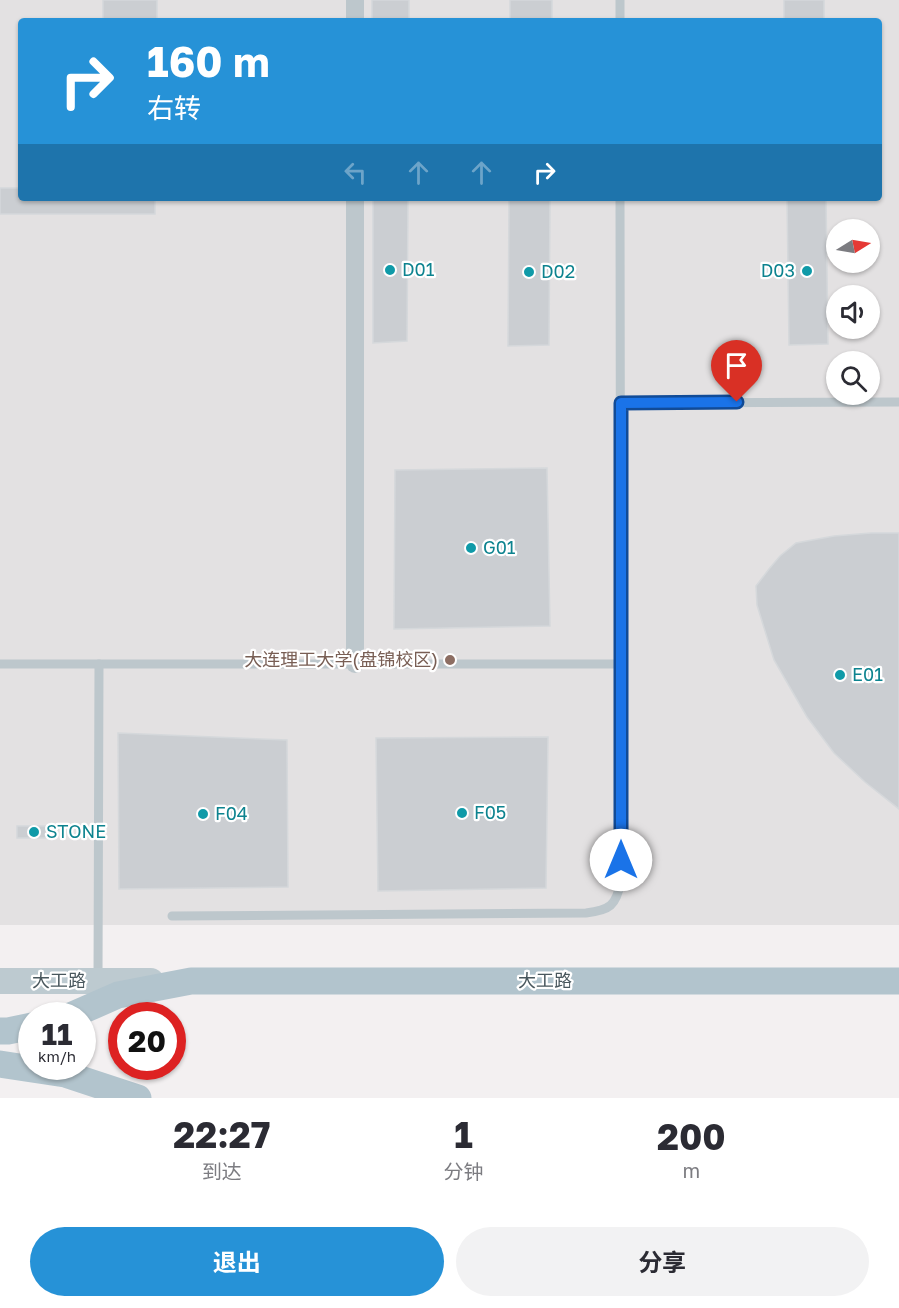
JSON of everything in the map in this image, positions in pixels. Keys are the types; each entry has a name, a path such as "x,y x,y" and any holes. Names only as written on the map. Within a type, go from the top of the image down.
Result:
{"main road":[{"name":"大工路","path":"0,981 899,981"},
{"name":"大工路","path":"96,1005 118,995 190,981"},
{"path":"0,1031 18,1029"},
{"path":"0,1064 65,1074 138,1098"}],"street":[{"path":"356,0 356,18"},
{"path":"355,201 355,664"}],"lane":[{"path":"620,0 620,18"},
{"path":"172,916 586,913 603,910 618,896 621,881 620,201"},
{"path":"621,403 899,402"},
{"path":"0,664 621,664"},
{"path":"98,981 99,664"}],"shaded area":[{"name":"大连理工大学(盘锦校区)","path":"0,0 899,0 899,925 0,925"}],"building":[{"path":"103,0 157,0 157,18 103,18"},
{"path":"372,0 409,0 409,18 372,18"},
{"path":"510,0 552,0 552,18 510,18"},
{"path":"784,0 824,0 824,18 784,18"},
{"path":"0,188 18,188 18,201 155,201 155,214 0,214"},
{"name":"D01","path":"373,201 408,201 407,341 373,343"},
{"name":"D02","path":"509,201 550,201 549,345 508,346"},
{"name":"D03","path":"787,201 826,201 826,339 828,344 789,345"},
{"name":"G01","path":"547,468 550,626 394,629 395,470"},
{"name":"E01","path":"899,533 899,809 834,753 807,717 774,660 757,605 756,586 780,556 796,543 834,536"},
{"name":"F04","path":"118,733 287,740 288,887 119,889"},
{"name":"F05","path":"548,737 546,888 378,891 376,738"},
{"name":"STONE","path":"17,826 51,826 51,838 17,838"}],"place":[{"name":"D01","path":"390,270"},
{"name":"D03","path":"807,271"},
{"name":"D02","path":"529,272"},
{"name":"G01","path":"471,548"},
{"name":"大连理工大学(盘锦校区)","path":"450,660"},
{"name":"E01","path":"840,675"},
{"name":"F05","path":"462,813"},
{"name":"F04","path":"203,814"},
{"name":"STONE","path":"34,832"}],"route":[{"path":"621,860 621,403 737,402"}]}
